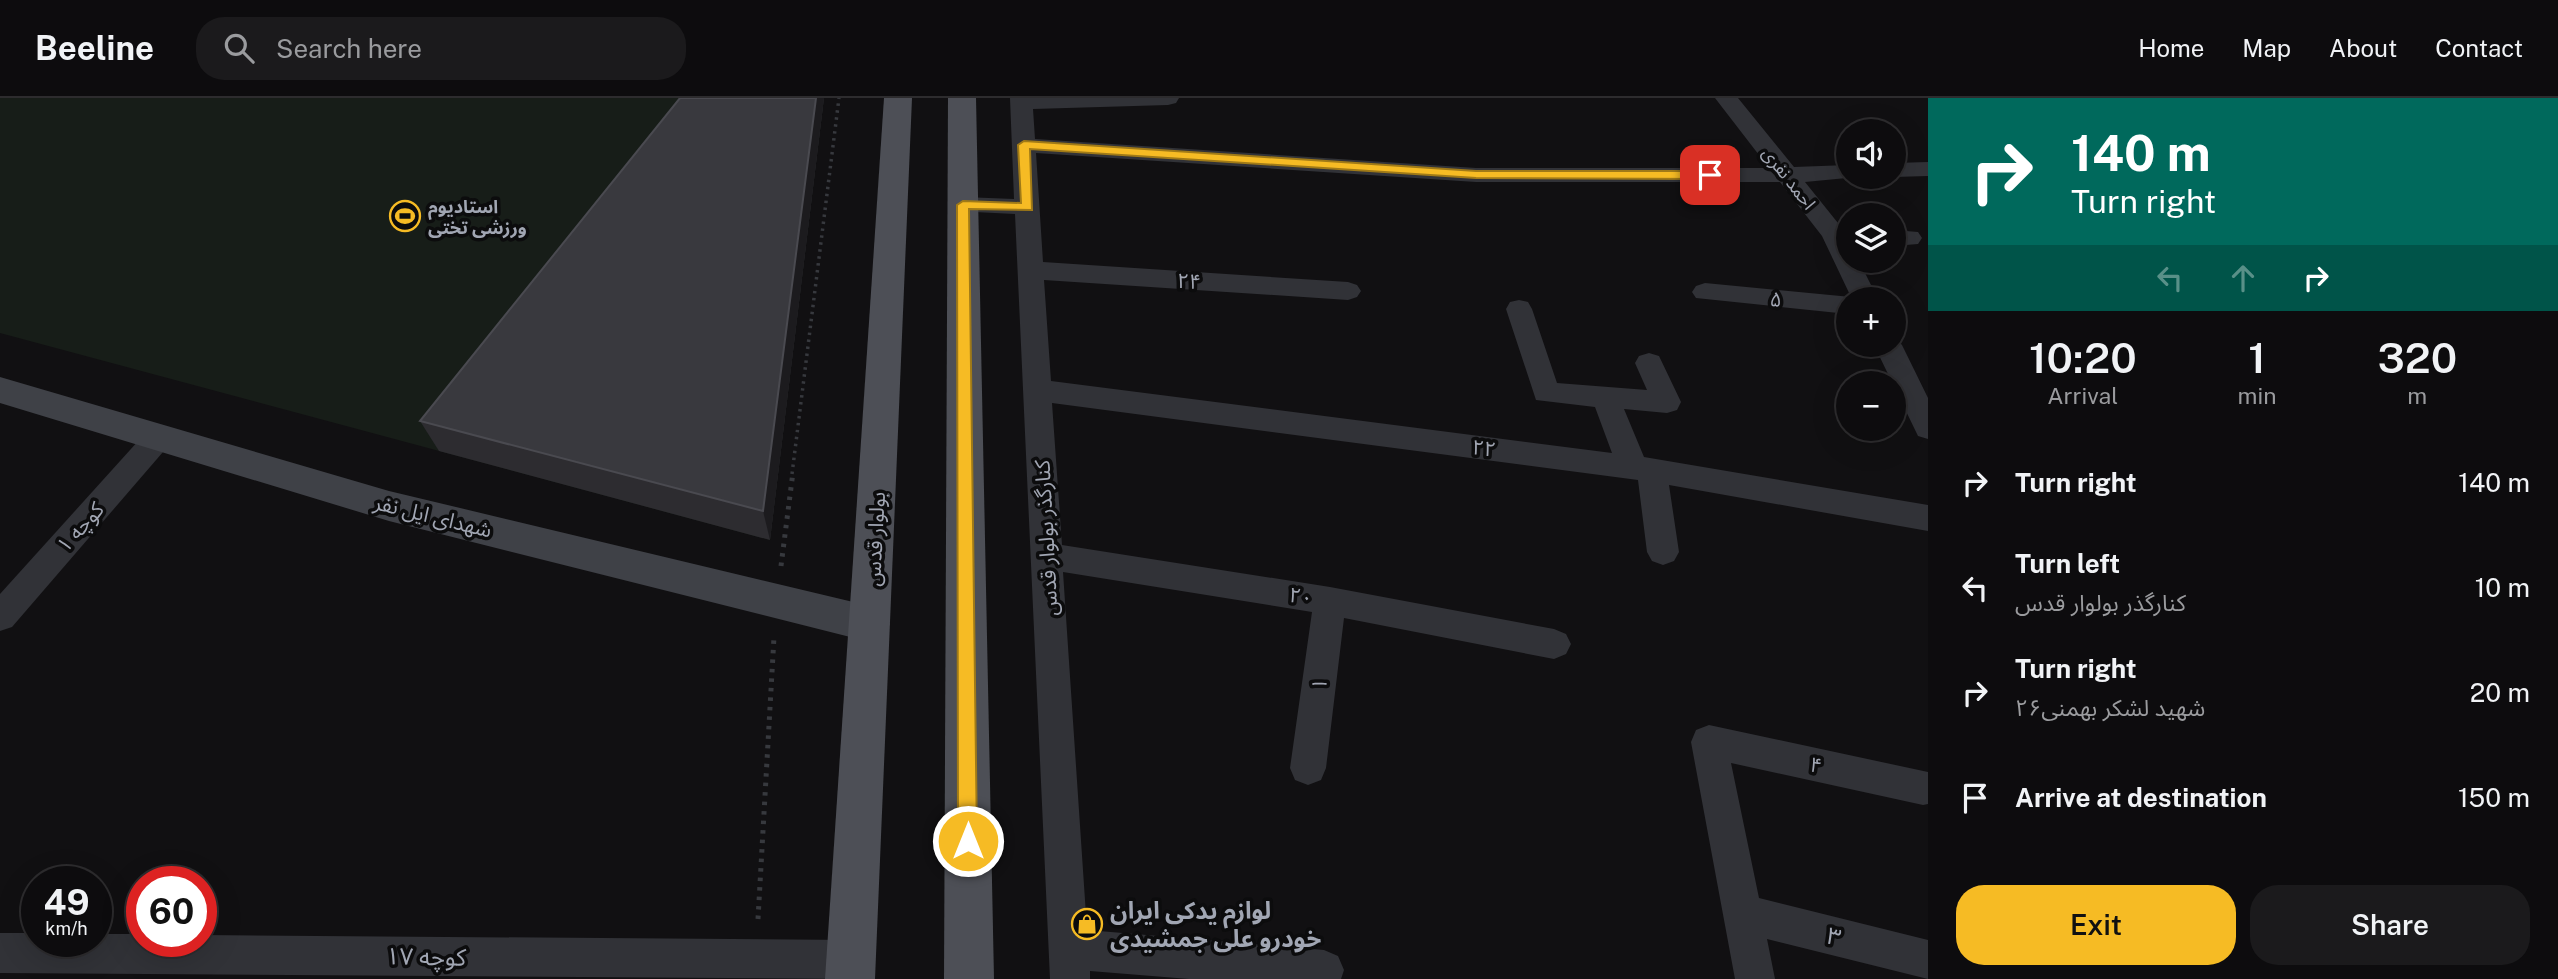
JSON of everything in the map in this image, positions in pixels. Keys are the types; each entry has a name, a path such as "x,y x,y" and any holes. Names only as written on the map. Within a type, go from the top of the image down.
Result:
{"main road":[{"name":"بولوار قدس","path":"851,969 898,98"},
{"path":"962,98 969,979"},
{"name":"شهدای ایل نفر","path":"0,390 389,506 870,624"}],"street":[{"path":"1021,100 1168,98"},
{"name":"احمد نفری","path":"1726,98 1836,232"},
{"name":"کنارگذر بولوار قدس","path":"1021,100 1069,964"},
{"path":"1024,145 1476,175 1836,173"},
{"path":"1906,170 1928,169"},
{"path":"963,205 1027,207"},
{"name":"۲۴","path":"1031,270 1348,291"},
{"name":"۵","path":"1705,292 1836,304"},
{"path":"1519,309 1546,393 1667,402 1649,363"},
{"path":"1894,357 1928,428"},
{"name":"۲۲","path":"1037,390 1643,469 1928,518"},
{"path":"1605,397 1643,469 1662,552"},
{"name":"کوچه ۱","path":"0,617 159,437"},
{"name":"۲۰","path":"1047,556 1330,601 1554,644"},
{"name":"۱","path":"1308,768 1330,601"},
{"name":"۴","path":"1741,913 1709,742 1923,788"},
{"path":"1741,913 1755,979"},
{"name":"۳","path":"1741,913 1927,960"},
{"name":"کوچه ۱۷","path":"0,953 756,959 851,969"},
{"path":"1069,964 1324,970"}],"path":[{"path":"756,959 776,601 839,98"}],"shaded area":[{"name":"استادیوم ورزشی تختی","path":"0,98 824,98 770,540 0,333"}],"building":[{"path":"680,98 816,98 763,511 420,421"}],"place":[{"name":"استادیوم ورزشی تختی","path":"405,216"},
{"name":"لوازم یدکی ایران خودرو علی جمشیدی","path":"1087,924"}],"route":[{"path":"968,841 963,205 1027,207 1024,145 1476,175 1710,175"}]}
